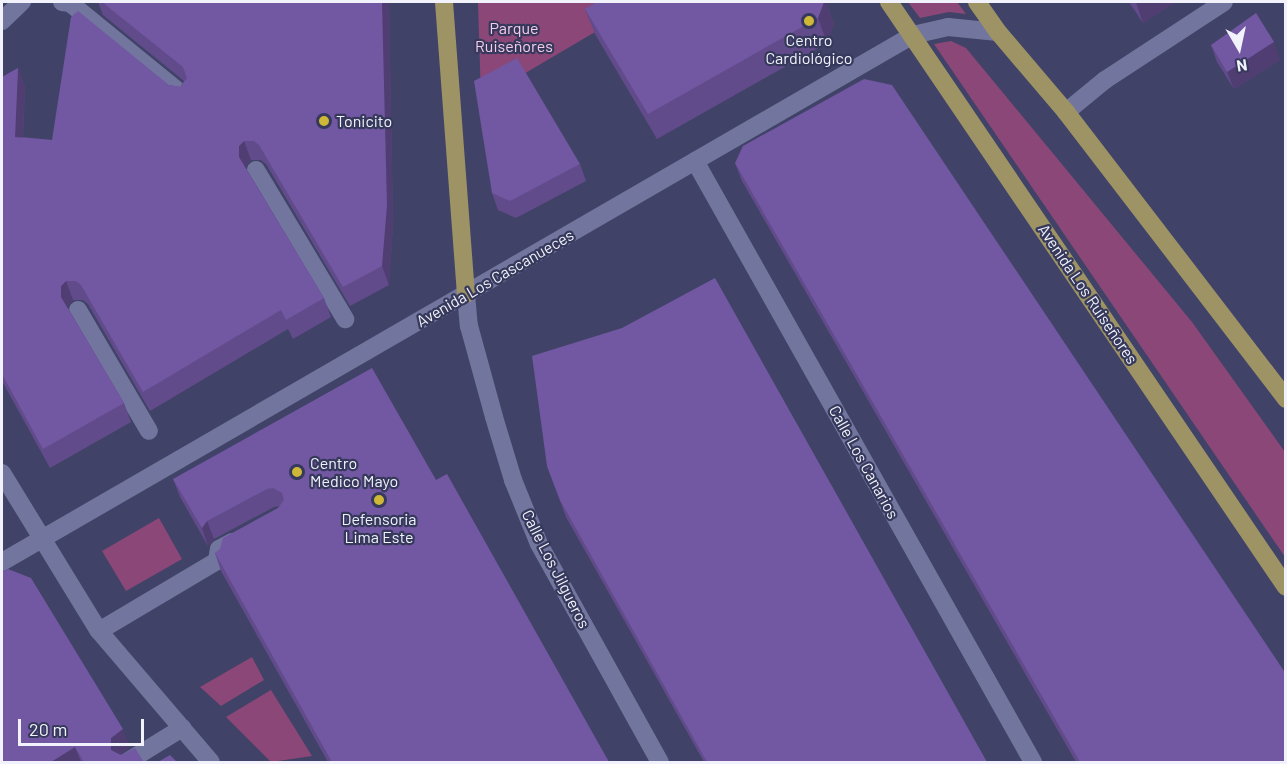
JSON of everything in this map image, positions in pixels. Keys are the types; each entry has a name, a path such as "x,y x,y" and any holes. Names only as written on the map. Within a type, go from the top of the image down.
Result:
{"main road":[{"path":"444,2 466,294"},
{"name":"Avenida Los Ruiseñores","path":"889,2 1286,587"},
{"path":"977,2 998,32 1066,112 1286,399"}],"street":[{"path":"2,21 22,2"},
{"path":"62,2 70,3 183,95"},
{"path":"1066,112 1105,80 1224,2"},
{"name":"Avenida Los Cascanueces","path":"2,562 913,35 948,27 998,32"},
{"name":"Calle Los Canarios","path":"695,161 1033,762"},
{"path":"256,170 345,319"},
{"name":"Calle Los Jilgueros","path":"466,294 469,326 494,417 513,480 539,544 660,762"},
{"path":"78,310 149,431"},
{"path":"2,473 41,540 99,631 211,762"},
{"path":"99,631 217,561 219,549 249,533"},
{"path":"127,762 182,728"}],"green space":[{"name":"Parque Ruiseñores","path":"478,2 646,2 481,99"},
{"path":"908,2 957,2 966,14 949,12 920,18"},
{"path":"951,41 966,48 1192,322 1285,452 1285,557 934,44"},
{"path":"159,518 182,559 126,591 102,551"},
{"path":"252,657 264,680 221,706 200,687"},
{"path":"271,690 312,756 271,762 226,717"}],"building":[{"path":"102,2 382,2 387,206 382,266 343,287 259,145 254,141 244,141 239,146 239,157 324,298 286,320 281,310 143,392 81,285 76,281 66,281 61,286 61,297 124,403 43,449 2,374 2,77 18,68 15,137 52,140 71,17 78,11 169,85 180,87 187,78 183,67"},
{"path":"597,2 824,2 818,18 648,114 585,9"},
{"path":"1256,13 1274,42 1227,72 1211,45"},
{"path":"517,58 580,164 510,201 492,193 474,81"},
{"path":"864,79 892,85 1286,674 1286,762 1080,762 735,163 743,146"},
{"path":"715,278 987,762 707,762 560,500 547,466 532,356 622,328"},
{"path":"372,368 436,480 447,474 609,762 332,762 215,553 220,549 223,538 278,508 284,500 282,493 273,488 267,489 207,521 202,528 173,479"},
{"path":"8,569 31,578 123,729 111,738 111,750 121,755 135,748 144,762 84,762 75,747 51,762 2,762 2,572"},
{"path":"170,755 177,762 158,762"}],"place":[{"name":"Centro Cardiológico","path":"809,21"},
{"name":"Tonicito","path":"324,121"},
{"name":"Centro Medico Mayo","path":"297,472"},
{"name":"Defensoria Lima Este","path":"379,500"}]}
